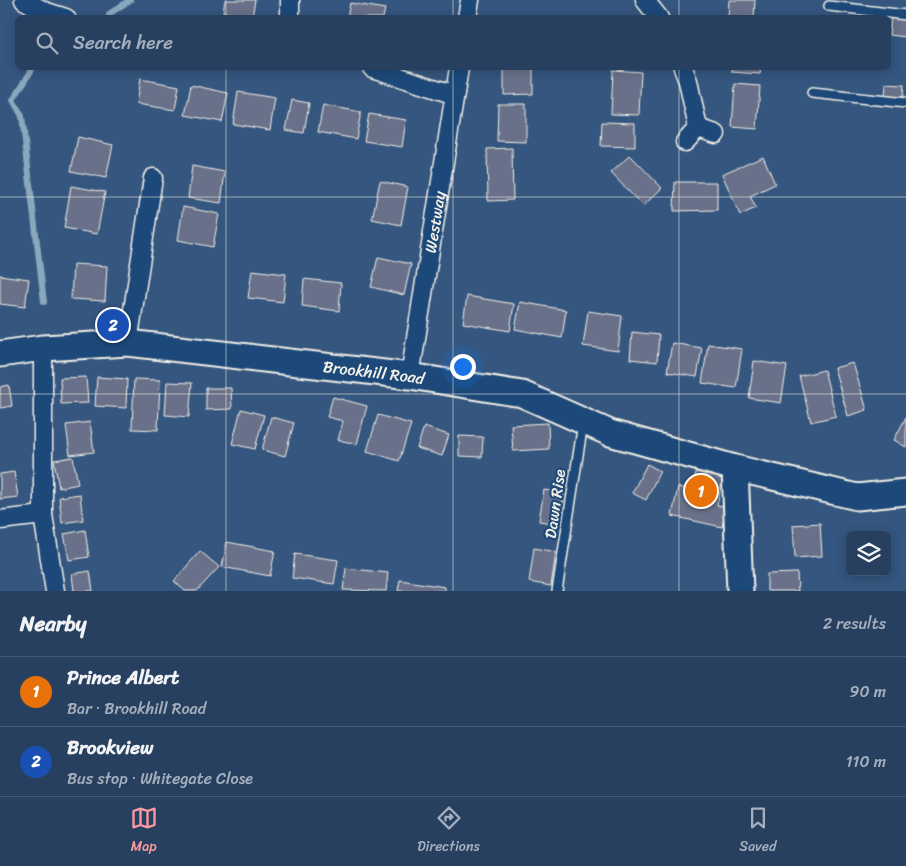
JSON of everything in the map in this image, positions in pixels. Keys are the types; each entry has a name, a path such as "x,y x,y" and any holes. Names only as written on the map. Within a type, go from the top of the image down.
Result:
{"street":[{"path":"24,0 44,11 57,15"},
{"path":"290,0 290,15"},
{"path":"468,15 470,0"},
{"path":"645,0 657,15"},
{"path":"378,70 455,94"},
{"name":"Westway","path":"410,376 459,70"},
{"path":"684,70 698,128"},
{"path":"698,128 716,134"},
{"path":"685,142 698,128"},
{"path":"128,343 153,178"},
{"name":"Brookhill Road","path":"0,354 43,348 128,343 410,376 522,394 610,433 735,468 856,497 906,492"},
{"path":"43,348 43,515 55,591"},
{"path":"735,468 740,591"},
{"path":"0,520 43,515"}],"lane":[{"path":"829,6 906,15"},
{"path":"812,93 906,103"},
{"name":"Dawn Rise","path":"557,591 583,421"}],"building":[{"path":"225,0 255,0 252,15 223,12"},
{"path":"729,0 755,0 754,15 728,15"},
{"path":"350,3 385,9 384,15 348,15"},
{"path":"891,18 906,19 906,37 891,35"},
{"path":"504,70 533,70 533,94 504,95"},
{"path":"613,70 641,72 639,115 611,114"},
{"path":"732,70 761,70 760,74 732,72"},
{"path":"140,79 179,86 175,110 136,104"},
{"path":"735,84 760,86 757,129 732,127"},
{"path":"886,84 904,85 903,97 885,96"},
{"path":"191,85 228,93 222,122 185,115"},
{"path":"238,92 275,98 270,130 233,124"},
{"path":"292,100 309,103 304,133 286,130"},
{"path":"498,104 526,104 526,142 497,141"},
{"path":"323,105 361,112 356,139 318,132"},
{"path":"369,114 406,120 402,147 364,141"},
{"path":"602,122 635,123 635,147 601,146"},
{"path":"78,137 113,145 106,178 71,171"},
{"path":"512,148 513,200 488,201 487,149"},
{"path":"630,155 662,188 643,206 611,173"},
{"path":"763,156 775,184 750,196 756,208 740,215 722,174"},
{"path":"192,166 225,172 221,203 188,198"},
{"path":"380,181 408,187 401,225 372,219"},
{"path":"675,182 717,182 717,210 674,211"},
{"path":"71,186 105,192 97,234 64,228"},
{"path":"183,207 219,214 213,247 178,240"},
{"path":"378,257 411,264 404,295 371,287"},
{"path":"73,264 107,266 105,301 71,299"},
{"path":"252,270 286,274 283,302 248,298"},
{"path":"0,275 29,279 25,307 0,304"},
{"path":"304,279 341,283 339,311 302,306"},
{"path":"467,296 514,304 510,331 463,323"},
{"path":"520,302 566,310 562,338 515,329"},
{"path":"588,311 622,316 618,351 583,346"},
{"path":"632,332 659,335 657,362 630,359"},
{"path":"672,343 702,348 697,377 667,372"},
{"path":"708,344 742,349 736,388 702,383"},
{"path":"754,361 787,366 781,403 749,398"},
{"path":"853,363 867,410 848,416 834,368"},
{"path":"824,370 836,416 811,422 799,376"},
{"path":"86,377 88,403 61,404 60,378"},
{"path":"97,377 127,379 126,408 95,406"},
{"path":"134,379 160,380 158,430 132,429"},
{"path":"167,382 192,383 189,417 165,415"},
{"path":"9,385 12,406 0,408 0,387"},
{"path":"206,388 231,388 232,409 206,410"},
{"path":"333,397 367,406 357,444 338,440 343,421 327,417"},
{"path":"241,409 264,415 255,449 232,444"},
{"path":"378,415 411,424 399,461 367,451"},
{"path":"271,417 294,423 285,456 262,450"},
{"path":"906,417 906,447 894,440"},
{"path":"90,422 94,452 70,455 66,425"},
{"path":"548,423 549,449 513,451 511,425"},
{"path":"424,427 449,435 442,456 417,448"},
{"path":"459,436 483,437 482,457 459,456"},
{"path":"73,457 78,484 59,488 54,460"},
{"path":"647,464 660,471 646,500 632,493"},
{"path":"14,472 18,497 0,499 0,474"},
{"path":"696,472 723,478 717,505 726,507 722,527 672,516 678,487 692,490"},
{"path":"544,490 564,493 560,524 539,521"},
{"path":"80,494 83,520 62,523 59,497"},
{"path":"820,523 822,556 795,558 793,525"},
{"path":"85,530 89,557 69,560 64,534"},
{"path":"227,542 275,551 270,576 222,567"},
{"path":"534,548 556,552 551,586 529,582"},
{"path":"200,551 219,567 197,591 185,591 174,581"},
{"path":"295,554 338,560 334,584 292,578"},
{"path":"346,568 388,573 386,591 343,590"},
{"path":"90,571 93,591 74,591 72,574"},
{"path":"797,573 798,591 767,591 767,574"},
{"path":"400,580 445,587 445,591 398,591"}],"waterway":[{"path":"109,14 130,0"},
{"path":"32,70 13,100 22,116 44,302"}],"place":[{"name":"Brookview","path":"113,325"},
{"name":"Prince Albert","path":"701,491"}]}
